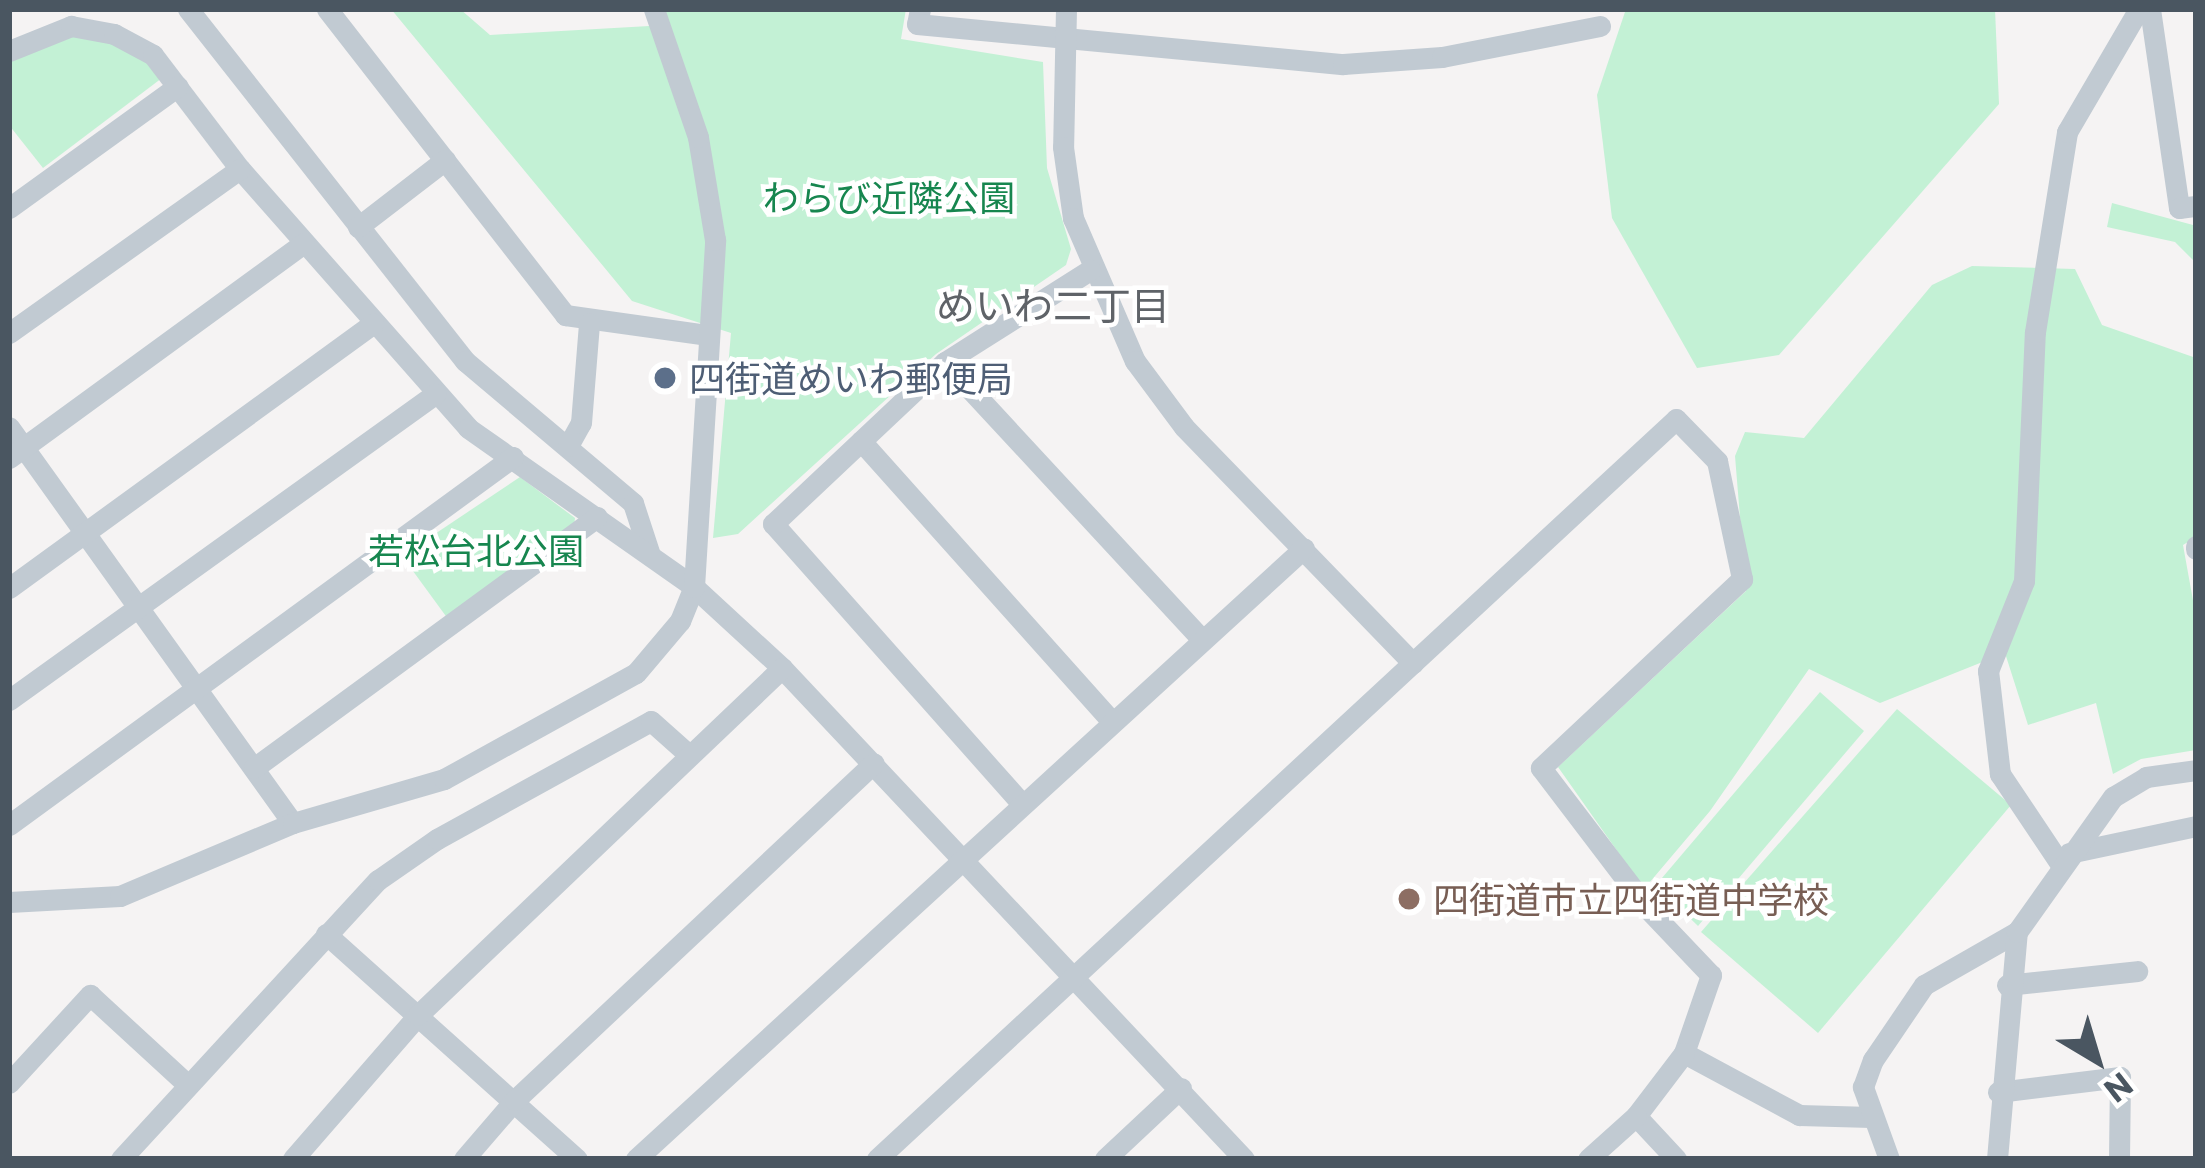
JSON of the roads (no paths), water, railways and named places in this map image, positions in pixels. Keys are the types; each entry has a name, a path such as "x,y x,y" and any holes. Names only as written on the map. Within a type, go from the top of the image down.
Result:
{"street":[{"path":"188,9 465,361 633,503 650,555"},
{"path":"327,9 565,315 589,323 617,316 707,335"},
{"path":"9,902 120,896 293,823 444,779 636,673 680,621 694,587 716,240 698,137 653,9"},
{"path":"920,9 917,24 1060,43 1343,64 1442,57 1600,26"},
{"path":"1066,9 1060,43 1063,147 1090,270 1135,361 1184,427 1413,663"},
{"path":"2065,859 2000,774 1988,671 2024,581 2035,332 2067,132 2139,9"},
{"path":"2150,9 2179,208 2196,206"},
{"path":"9,51 59,19 135,43 178,86 240,169 435,394 513,457 694,587 782,668 966,856 1244,1159"},
{"path":"9,208 178,86"},
{"path":"358,227 445,160"},
{"path":"9,333 240,169"},
{"path":"16,453 304,243"},
{"path":"1022,804 773,524 945,362 1090,270"},
{"path":"568,446 581,423 589,323"},
{"path":"9,588 373,324"},
{"path":"945,362 1202,640"},
{"path":"9,700 435,394"},
{"path":"877,1159 1676,419 1718,461 1742,579 1541,768 1648,910 1711,975 1684,1053 1636,1116 1588,1159"},
{"path":"9,427 16,453 85,533 293,823"},
{"path":"861,441 1112,722"},
{"path":"9,825 513,457"},
{"path":"254,768 597,517"},
{"path":"636,1159 1304,548"},
{"path":"293,1159 418,1015 782,668"},
{"path":"121,1159 378,880 437,838 651,721 688,754"},
{"path":"464,1159 515,1100 874,763"},
{"path":"1997,1159 2007,985 2017,932 2065,859 2133,784 2196,770"},
{"path":"2065,859 2196,826"},
{"path":"1889,1159 1863,1087 1908,1002 2017,932"},
{"path":"326,934 577,1159"},
{"path":"2007,985 2137,971"},
{"path":"9,1083 90,995 188,1085"},
{"path":"1684,1053 1799,1115 1871,1118"},
{"path":"1999,1092 2120,1077 2119,1159"},
{"path":"1105,1159 1181,1088"},
{"path":"1636,1116 1676,1159"}],"place":[{"name":"四街道めいわ郵便局","path":"665,378"},
{"name":"四街道市立四街道中学校","path":"1409,899"}],"district":[{"name":"めいわ二丁目","path":"1053,304"}],"park label":[{"name":"わらび近隣公園","path":"889,197"},
{"name":"若松台北公園","path":"476,550"}]}
